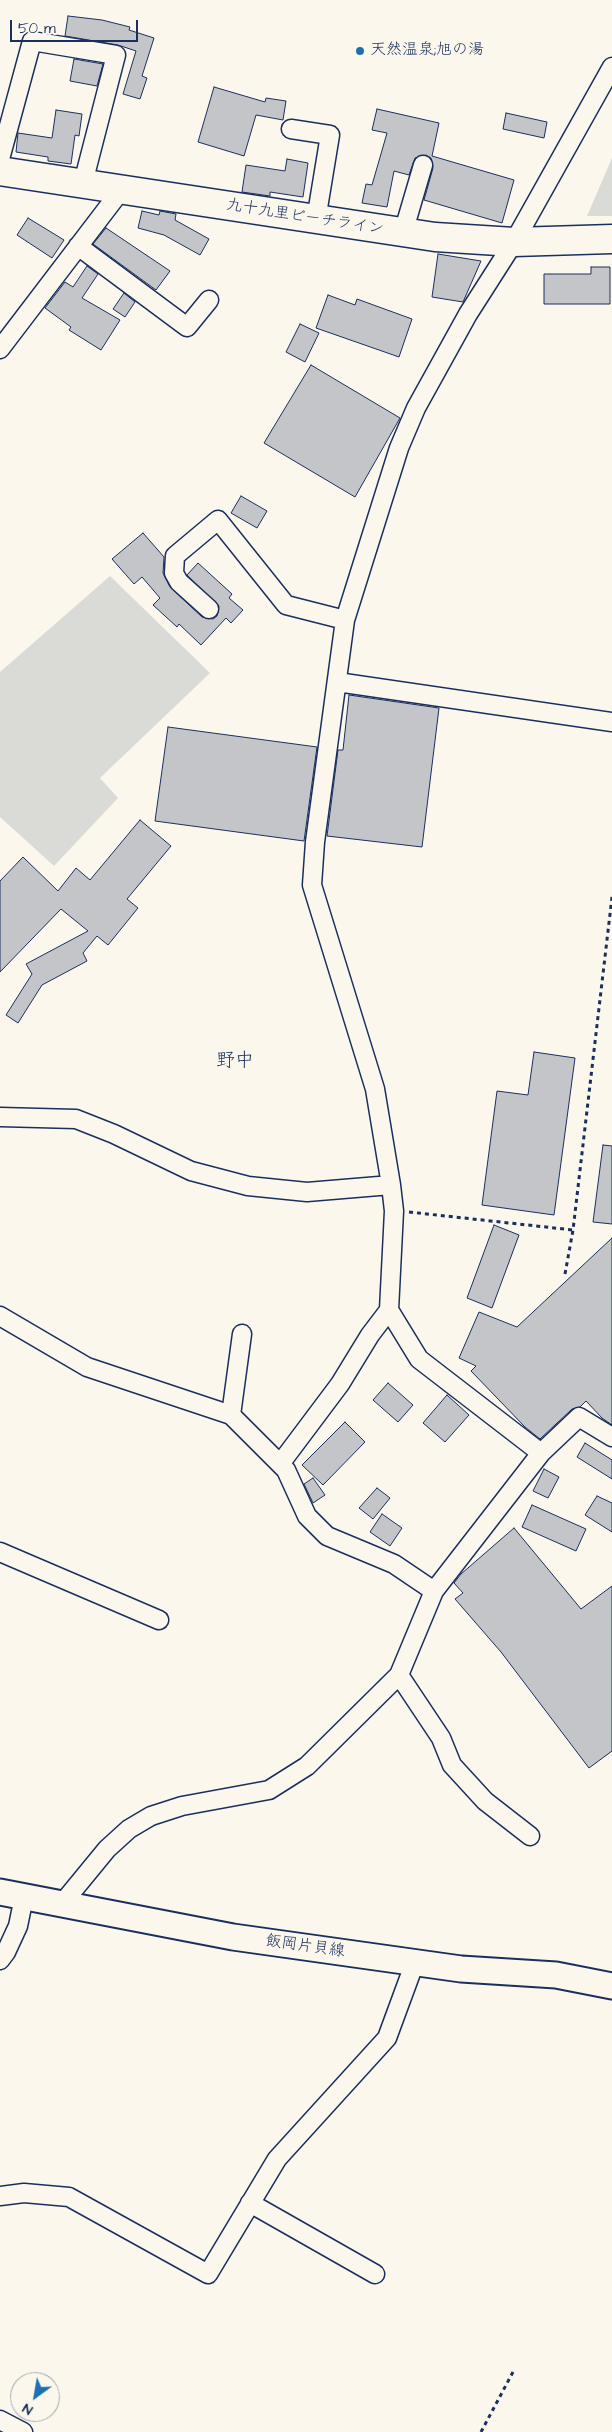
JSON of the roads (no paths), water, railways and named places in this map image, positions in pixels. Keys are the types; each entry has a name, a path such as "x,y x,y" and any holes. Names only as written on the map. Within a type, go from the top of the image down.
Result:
{"main road":[{"name":"九十九里ビーチライン","path":"0,171 435,237 514,242 612,239"},
{"name":"飯岡片貝線","path":"0,1892 233,1937 461,1969 556,1975 612,1986"}],"street":[{"path":"0,160 32,41 116,55 83,183"},
{"path":"280,1464 340,1384 370,1335 389,1310 394,1211 375,1089 312,885 314,842 345,620 399,448 416,408 468,314 514,242 612,67"},
{"path":"291,129 330,135 316,220"},
{"path":"403,233 423,165"},
{"path":"0,349 122,189"},
{"path":"78,246 186,327 209,300"},
{"path":"209,609 179,582 174,572 175,556 218,520 286,605 345,620"},
{"path":"337,682 612,722"},
{"path":"0,1117 76,1118 114,1134 191,1172 248,1186 307,1192 391,1185"},
{"path":"389,1310 419,1359 541,1453"},
{"path":"0,1316 87,1367 231,1415 286,1470 307,1516 327,1536 394,1564 434,1590"},
{"path":"231,1415 242,1334"},
{"path":"61,1905 107,1849 129,1829 151,1816 182,1806 269,1790 306,1766 399,1675 434,1590 541,1453 579,1416 612,1437"},
{"path":"0,1552 159,1620"},
{"path":"399,1675 440,1738 452,1766 485,1801 530,1836"},
{"path":"0,1960 6,1952 18,1926 24,1898"},
{"path":"0,2196 24,2193 69,2197 208,2274 277,2159 387,2038 415,1962"},
{"path":"250,2204 375,2274"},
{"path":"0,2420 23,2432"}],"place":[{"name":"天然温泉;旭の湯","path":"360,51"}],"district":[{"name":"野中","path":"235,1062"}]}
